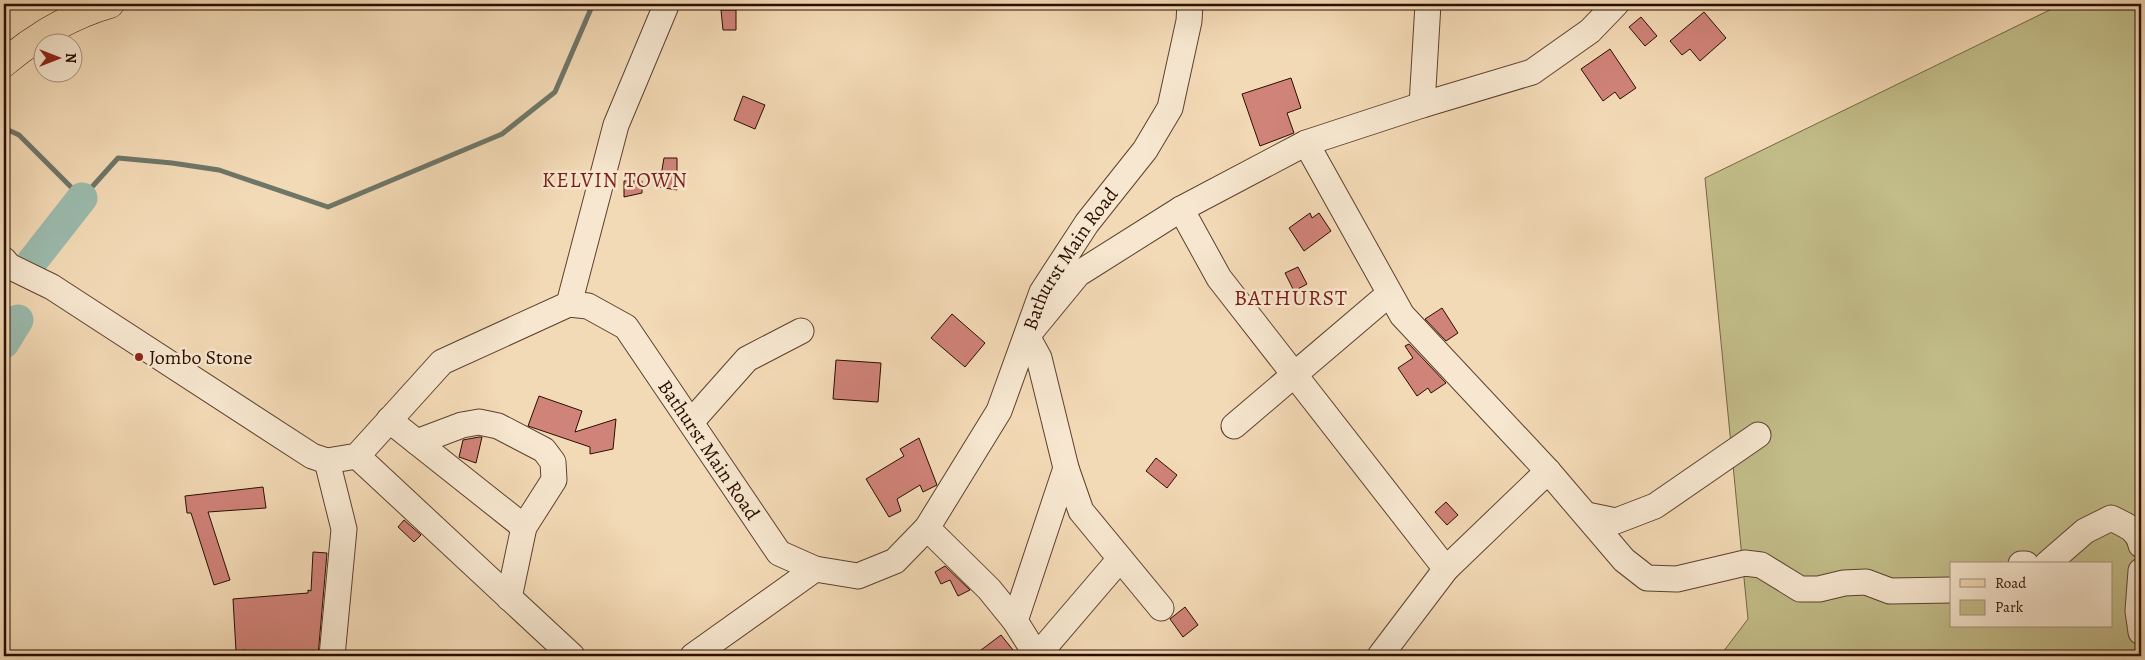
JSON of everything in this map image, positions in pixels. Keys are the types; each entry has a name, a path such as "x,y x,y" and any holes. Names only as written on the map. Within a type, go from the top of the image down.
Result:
{"main road":[{"path":"4,63 25,44 86,11 110,4"}],"street":[{"name":"Bathurst Main Road","path":"569,304 588,306 626,327 779,554 815,569 858,576 895,561 927,528 1000,411 1042,292 1087,223 1145,150 1170,108 1189,21 1190,4"},
{"path":"1422,105 1428,4"},
{"path":"1161,608 1081,512 1066,468 1039,358 1027,336 1078,274 1181,210 1306,143 1532,72 1590,31 1616,4"},
{"path":"5,267 52,287 312,456 327,461 357,456 442,362 569,304 616,125 665,8"},
{"path":"1306,143 1402,315 1548,471 1624,560 1647,578 1677,579 1745,563 1761,565 1800,589 1820,589 1844,583 1866,582 1890,592 1950,590"},
{"path":"1181,210 1219,278 1446,569"},
{"path":"1234,426 1389,294"},
{"path":"691,422 747,360 801,330"},
{"path":"389,420 524,527"},
{"path":"417,442 462,425 479,422 498,426 544,450 553,462 554,480 524,527 509,598"},
{"path":"1587,516 1616,520 1654,506 1758,435"},
{"path":"357,456 572,656"},
{"path":"327,461 344,529 332,656"},
{"path":"1015,621 1066,468"},
{"path":"1380,656 1446,569 1548,471"},
{"path":"2049,562 2085,531 2111,518 2128,526 2139,535 2141,545"},
{"path":"927,528 990,590 1015,621 1037,656 1120,559"},
{"path":"693,656 815,569"},
{"path":"2141,571 2138,611 2141,632"}],"green space":[{"path":"2062,4 2141,4 2141,656 1720,656 1748,619 1705,178"}],"building":[{"path":"721,10 736,10 736,30 723,30"},
{"path":"1704,12 1726,38 1700,61 1690,49 1682,55 1670,41"},
{"path":"1641,17 1657,36 1645,46 1629,27"},
{"path":"1610,49 1636,88 1620,99 1615,92 1603,101 1581,69"},
{"path":"1291,78 1301,108 1287,113 1294,133 1260,146 1242,94"},
{"path":"743,96 765,105 755,129 734,120"},
{"path":"664,158 677,158 677,190 659,187"},
{"path":"624,181 642,181 642,193 624,197"},
{"path":"1310,213 1312,218 1319,213 1331,231 1304,251 1289,228"},
{"path":"1298,267 1307,284 1294,291 1285,273"},
{"path":"1442,308 1458,333 1446,341 1425,319"},
{"path":"952,314 985,343 965,367 931,338"},
{"path":"1409,344 1446,383 1431,393 1428,388 1417,396 1398,368 1413,358 1405,346"},
{"path":"836,360 881,363 878,402 833,399"},
{"path":"539,396 582,411 575,432 616,419 613,449 590,454 590,447 528,426"},
{"path":"482,437 476,463 459,457 463,440"},
{"path":"919,438 937,485 923,492 920,485 897,499 901,511 889,517 866,479 904,456 900,449"},
{"path":"1156,458 1177,475 1167,488 1146,471"},
{"path":"263,487 266,508 208,512 230,580 214,585 191,513 187,513 185,496"},
{"path":"1446,502 1458,515 1447,525 1435,512"},
{"path":"404,520 421,535 414,542 398,527"},
{"path":"313,552 327,553 318,656 303,656 303,651 245,654 245,650 236,651 233,599 308,593 308,590 311,591"},
{"path":"945,566 970,590 958,596 950,580 941,584 935,572"},
{"path":"1185,607 1198,625 1183,637 1170,619"},
{"path":"1001,635 1013,650 1005,656 973,656"}],"waterway":[{"path":"4,128 19,135 82,198 118,158 219,170 328,207 502,134 555,92 593,4"},
{"path":"31,263 82,198"},
{"path":"4,343 18,320"}],"place":[{"name":"Jombo Stone","path":"139,357"}],"district":[{"name":"KELVIN TOWN","path":"615,180"},
{"name":"BATHURST","path":"1291,297"}]}
